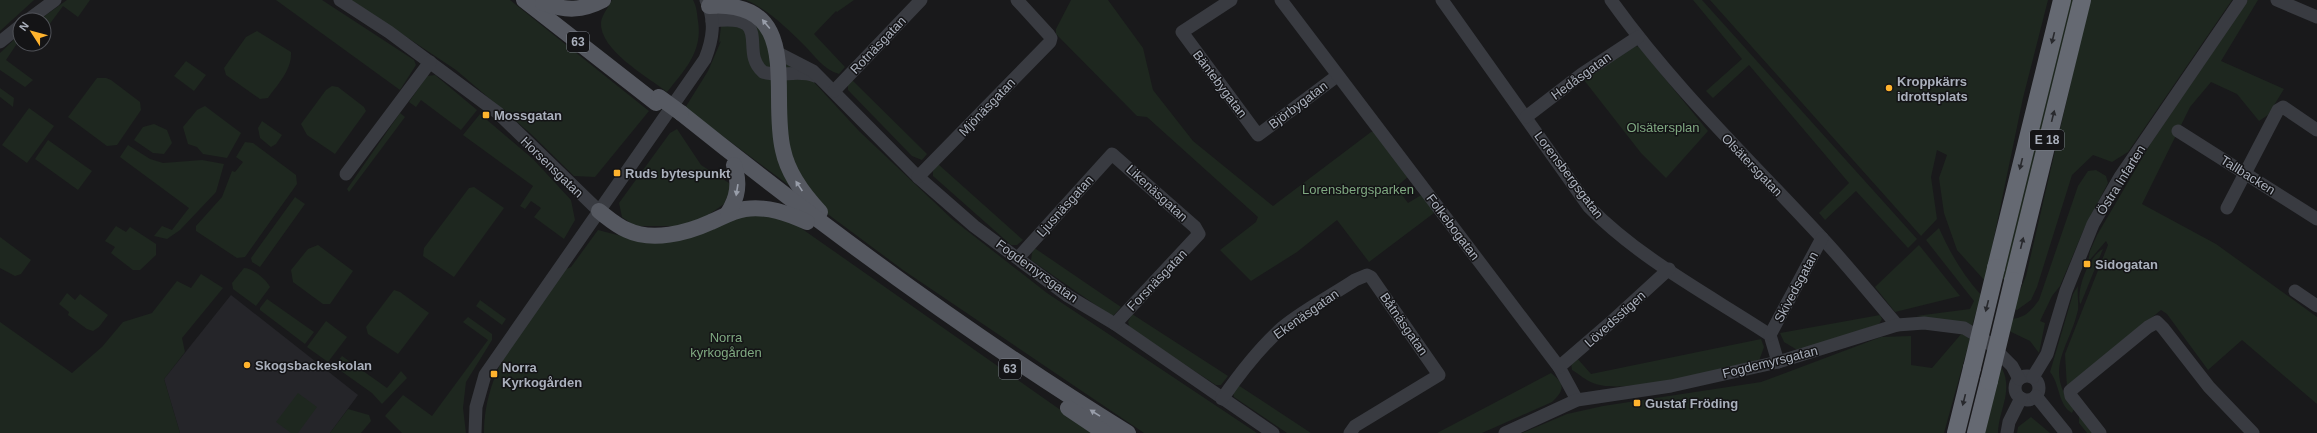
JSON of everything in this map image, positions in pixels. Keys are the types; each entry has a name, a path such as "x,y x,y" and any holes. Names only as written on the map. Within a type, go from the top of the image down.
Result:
{"highway":[{"name":"E 18","path":"1956,433 2062,0"},
{"name":"E 18","path":"1976,433 2082,0"}],"main road":[{"name":"63","path":"524,0 678,116 1017,362 1128,433"},
{"path":"541,2 573,10 591,7 603,0"},
{"name":"63","path":"541,2 657,100"},
{"path":"709,9 735,6 755,14 773,34 778,53 779,122 785,159 799,187 843,237"},
{"name":"63","path":"678,116 734,165 807,222 929,312 1105,433"},
{"path":"728,213 738,192 738,175 734,165"},
{"path":"599,211 627,230 649,235 662,235 691,229 728,213 759,208 776,210 807,222"}],"street":[{"path":"39,12 55,0"},
{"name":"Horsensgatan","path":"340,0 430,62 498,114 599,211"},
{"name":"Rotnäsgatan","path":"834,91 921,0"},
{"name":"Mjönäsgatan","path":"918,177 1050,42 1051,38 1049,35 1017,0"},
{"name":"Bäntebygatan","path":"1231,0 1182,32 1258,135"},
{"name":"Folkebogatan","path":"1281,0 1337,76 1559,367 1577,400"},
{"name":"Lorensbergsgatan","path":"1442,0 1589,207 1630,243 1770,335"},
{"name":"Olsätersgatan","path":"1611,0 1638,37 1717,128 1822,238 1897,325"},
{"name":"Östra Infarten","path":"2033,377 2047,354 2066,291 2093,224 2120,177 2241,0"},
{"path":"2277,0 2296,4 2317,17"},
{"path":"475,433 476,407 485,375 705,59 711,40 709,9 736,19 747,26 754,37 755,58 759,69 767,74 801,73 824,80"},
{"path":"0,42 12,32"},
{"name":"Hedåsgatan","path":"1526,117 1582,74 1638,37"},
{"name":"Fogdemyrsgatan","path":"778,53 791,61 807,66 824,80 918,177 974,226 1068,296 1115,324 1273,433"},
{"path":"346,174 430,62"},
{"name":"Björbygatan","path":"1258,135 1337,76"},
{"path":"2227,208 2278,110 2283,107 2317,130"},
{"name":"Tallbacken","path":"2178,131 2317,219"},
{"name":"Likenäsgatan","path":"1112,154 1195,227 1199,234"},
{"name":"Ljusnäsgatan","path":"1018,258 1112,154"},
{"name":"Forsnäsgatan","path":"1115,324 1199,234"},
{"name":"Skivedsgatan","path":"1770,335 1822,238"},
{"name":"Lövedsstigen","path":"1559,367 1610,324 1669,269"},
{"name":"Båtnäsgatan","path":"1350,433 1355,426 1439,375 1371,277 1367,275"},
{"name":"Ekenäsgatan","path":"1222,399 1241,372 1262,347 1285,326 1355,280 1367,275"},
{"path":"2295,291 2317,306"},
{"path":"2100,433 2070,394 2070,391 2148,327 2157,322 2209,387 2253,433"},
{"name":"Fogdemyrsgatan","path":"1505,433 1577,400 1671,386 1778,362 1897,325 1924,323 1964,328 1988,342 2012,366 2019,379"},
{"path":"1770,335 1778,362"},
{"path":"2027,375 2033,377 2038,382 2040,388 2036,396 2027,400 2021,398 2015,389 2019,379 2027,375"},
{"path":"2036,396 2066,433"},
{"path":"2007,433 2009,422 2021,398"}],"shaded area":[{"name":"Skogsbackeskolan","path":"231,295 358,395 330,433 180,433 164,379"}],"green space":[{"path":"0,0 34,0 21,12 12,12 12,20 0,31"},
{"path":"67,0 90,0 78,17 63,6 52,21 52,12 50,12"},
{"path":"276,0 322,0 414,60 416,65 400,90"},
{"path":"351,0 510,0 649,111 595,177 574,176 531,134 456,70"},
{"path":"612,0 693,0 698,21 698,42 691,60 667,92 626,62 608,43 602,32 601,22"},
{"path":"746,0 854,0 837,12 836,11 814,34 845,67 839,74 829,69 776,19 762,8"},
{"name":"Lorensbergsparken","path":"1071,0 1108,0 1143,48 1153,90 1193,141 1273,206 1371,132 1375,132 1409,176 1396,187 1408,203 1423,194 1434,213 1369,262 1337,220 1297,252 1251,281 1220,250 1256,222 1258,217 1147,117 1137,116 1056,34 1056,29"},
{"path":"1693,0 1702,0 1917,239 1908,248 1856,191 1825,220 1819,213 1849,183 1749,65 1713,98 1706,91 1742,59"},
{"path":"1710,0 2048,0 2023,98 1985,281 1957,250 1944,213 1939,178 1947,155 1937,150 1931,177 1937,219 1921,236"},
{"path":"2068,0 2075,0 2006,280 2001,278"},
{"path":"2090,0 2232,0 2128,152 2112,162 2093,155 2072,175 2037,287 2031,300 2017,310 2013,308 2026,276"},
{"path":"2248,0 2258,0 2221,61 2284,89 2268,115 2259,121 2237,94 2211,82 2190,107 2142,204 2216,244 2317,317 2317,404 2242,340 2208,370 2167,314 2161,310 2067,388 2065,354 2108,245 2106,241 2088,262 2090,251 2097,235 2151,143"},
{"path":"746,16 787,53 859,131 952,219 1047,293 1257,433 1144,433 903,270 685,108 708,71 721,41 719,43 721,26"},
{"path":"257,31 291,52 291,59 284,76 268,98 260,99 226,75 224,68 246,37"},
{"path":"12,42 12,51 6,60 33,80 25,87 0,70 0,53"},
{"name":"Olsätersplan","path":"1636,46 1639,47 1708,131 1666,178 1641,153 1584,80"},
{"path":"186,61 206,75 194,91 174,76"},
{"path":"435,75 477,110 461,130 421,100 416,107 409,102 427,76"},
{"path":"97,78 106,78 111,80 140,102 141,110 117,145 107,146 68,117"},
{"path":"851,79 927,154 922,160 912,156 848,90 848,84"},
{"path":"332,86 338,87 364,107 366,111 335,154 307,135 301,124 326,90"},
{"path":"0,88 14,98 13,107 0,97"},
{"path":"205,106 241,133 227,158 203,154 197,147 188,144 183,127 197,110"},
{"path":"29,108 54,126 27,163 2,145"},
{"path":"400,113 405,117 349,192 347,189"},
{"path":"480,114 533,159 571,200 575,220 564,239 534,217 541,208 531,201 525,209 520,206 533,186 463,135"},
{"path":"262,121 282,135 276,144 271,147 260,138 258,128"},
{"path":"154,124 167,130 172,143 164,154 153,153 134,140 143,127"},
{"path":"677,129 701,165 732,185 724,204 704,218 677,226 635,226 622,217 619,203 670,133"},
{"path":"48,140 92,171 78,190 35,159"},
{"path":"245,142 253,143 296,175 297,184 245,257 237,258 196,231 196,226 222,197 232,171 235,172 243,162 236,157"},
{"path":"128,145 150,159 163,163 202,160 224,164 216,192 180,230 167,239 154,236 162,226 172,230 189,208 120,157"},
{"path":"938,164 1023,240 1017,245 1011,245 933,176 933,171"},
{"path":"2096,170 2106,176 2108,183 2084,229 2060,286 2052,296 2040,321 2045,323 2039,353 2030,341 2007,330 2011,319 2020,317 2027,313 2039,300 2078,186 2088,171"},
{"path":"474,187 504,208 454,277 423,256 424,248 469,188"},
{"path":"295,197 305,204 260,267 252,262 251,258"},
{"name":"Norra kyrkogården","path":"768,205 1095,433 484,433 486,410 491,388 509,347 534,308 561,271 571,267 598,230 633,239"},
{"path":"116,226 126,232 130,227 156,244 156,255 140,270 133,270 111,253 115,247 105,241"},
{"path":"1939,228 1957,263 1968,280 1981,295 1972,326 1953,321 1916,316 1970,309 1974,301 1926,240"},
{"path":"0,237 31,260 21,274 15,276 0,268"},
{"path":"318,245 353,271 330,304 323,304 293,282 291,270 308,249"},
{"path":"1919,245 1960,296 1895,312 1875,287"},
{"path":"1033,247 1121,307 1114,315 1110,315 1031,260"},
{"path":"2103,249 2080,304 2080,290 2085,274 2093,258"},
{"path":"244,268 258,274 270,287 256,306 233,289 232,283"},
{"path":"201,274 223,288 182,338 185,352 164,379 180,433 0,433 0,322 72,373 102,347 123,322 152,313 177,281 191,288"},
{"path":"2078,286 2078,310 2061,359 2059,370 2060,382 2065,395 2074,409 2072,413 2064,405 2056,382 2050,372 2073,294"},
{"path":"394,290 400,292 429,313 398,354 368,334 366,327"},
{"path":"67,293 75,300 80,294 108,315 99,327 93,331 87,329 68,315 69,312 59,304"},
{"path":"267,299 314,332 305,344 260,310"},
{"path":"480,300 506,319 502,325 476,306"},
{"path":"1132,314 1228,376 1221,385 1216,385 1130,329 1128,322"},
{"path":"1880,315 1882,319 1879,324 1799,351 1784,342 1780,333"},
{"path":"468,317 492,334 492,340 466,382 463,408 466,433 402,433 385,416 403,395 432,416 488,340 463,322"},
{"path":"326,321 347,337 328,362 307,347"},
{"path":"1962,333 1970,339 1944,433 1522,433 1567,414 1603,406 1761,382 1881,337 1911,336 1911,365 1932,368"},
{"path":"1761,339 1764,347 1759,361 1674,380 1649,384 1607,386 1590,382 1572,370 1571,362 1576,357 1591,374"},
{"path":"342,356 387,388 401,371 407,378 382,404 372,393 334,366"},
{"path":"2000,365 2006,382 2006,390 1998,433 1985,433"},
{"path":"1551,373 1559,380 1562,387 1559,394 1552,402 1482,433 1437,433"},
{"path":"1238,385 1311,433 1287,433 1234,397 1233,392"},
{"path":"298,393 317,407 298,433 291,433 276,422"},
{"path":"348,409 369,415 371,421 361,433 330,433"},
{"path":"2079,416 2096,433 2087,433 2079,423"},
{"path":"2031,417 2050,433 2017,433 2018,427"}],"place":[{"name":"Kroppkärrs idrottsplats","path":"1889,88"},
{"name":"Mossgatan","path":"486,115"},
{"name":"Ruds bytespunkt","path":"617,173"},
{"name":"Sidogatan","path":"2087,264"},
{"name":"Skogsbackeskolan","path":"247,365"},
{"name":"Norra Kyrkogården","path":"494,374"},
{"name":"Gustaf Fröding","path":"1637,403"}]}
